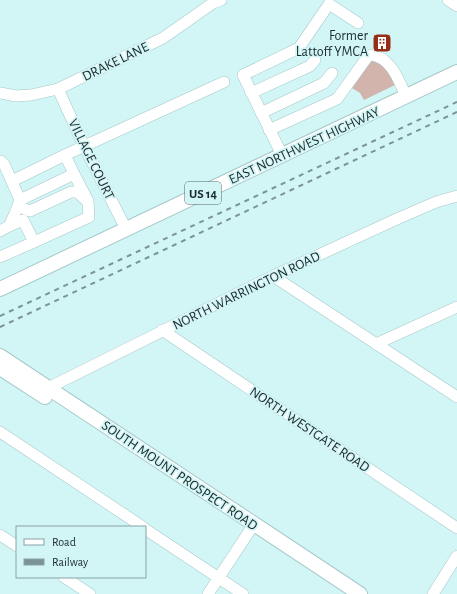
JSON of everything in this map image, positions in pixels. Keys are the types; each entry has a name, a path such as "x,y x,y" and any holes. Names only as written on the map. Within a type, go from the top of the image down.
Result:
{"main road":[{"name":"EAST NORTHWEST HIGHWAY","path":"0,289 457,72"},
{"name":"SOUTH MOUNT PROSPECT ROAD","path":"0,356 44,390 252,527 360,594"},
{"name":"SOUTH MOUNT PROSPECT ROAD","path":"0,368 44,390"},
{"name":"SOUTH MOUNT PROSPECT ROAD","path":"252,527 344,594"}],"street":[{"name":"DRAKE LANE","path":"0,93 16,96 31,95 58,89 163,38 213,3 221,0"},
{"path":"448,0 457,6"},
{"path":"282,155 243,75 300,48 329,4 358,23"},
{"path":"270,130 337,99 371,54 378,57 392,68 406,96"},
{"path":"251,93 310,66 315,60"},
{"path":"261,113 324,83 332,73"},
{"path":"12,182 84,146 224,82"},
{"name":"VILLAGE COURT","path":"58,89 84,146 126,229"},
{"path":"0,257 89,217 88,201 65,155"},
{"path":"0,161 4,164 19,203 27,210 30,211 71,192 77,192 88,201"},
{"path":"5,228 19,203 74,174"},
{"name":"NORTH WARRINGTON ROAD","path":"44,390 273,276 406,214 436,202 457,196"},
{"path":"5,228 23,220 34,242"},
{"path":"273,276 457,397"},
{"path":"376,344 457,307"},
{"name":"NORTH WESTGATE ROAD","path":"162,330 457,528"},
{"path":"0,432 141,526"},
{"path":"208,594 252,527"},
{"path":"146,529 243,594"},
{"path":"0,535 16,545"},
{"path":"433,594 457,556"},
{"path":"66,578 90,594"}],"shaded area":[{"path":"377,58 391,69 395,85 364,100 360,93 352,88 371,61"}],"railway":[{"path":"0,316 457,102"},
{"path":"0,327 457,112"}],"place":[{"name":"Former Lattoff YMCA","path":"382,43"}]}
